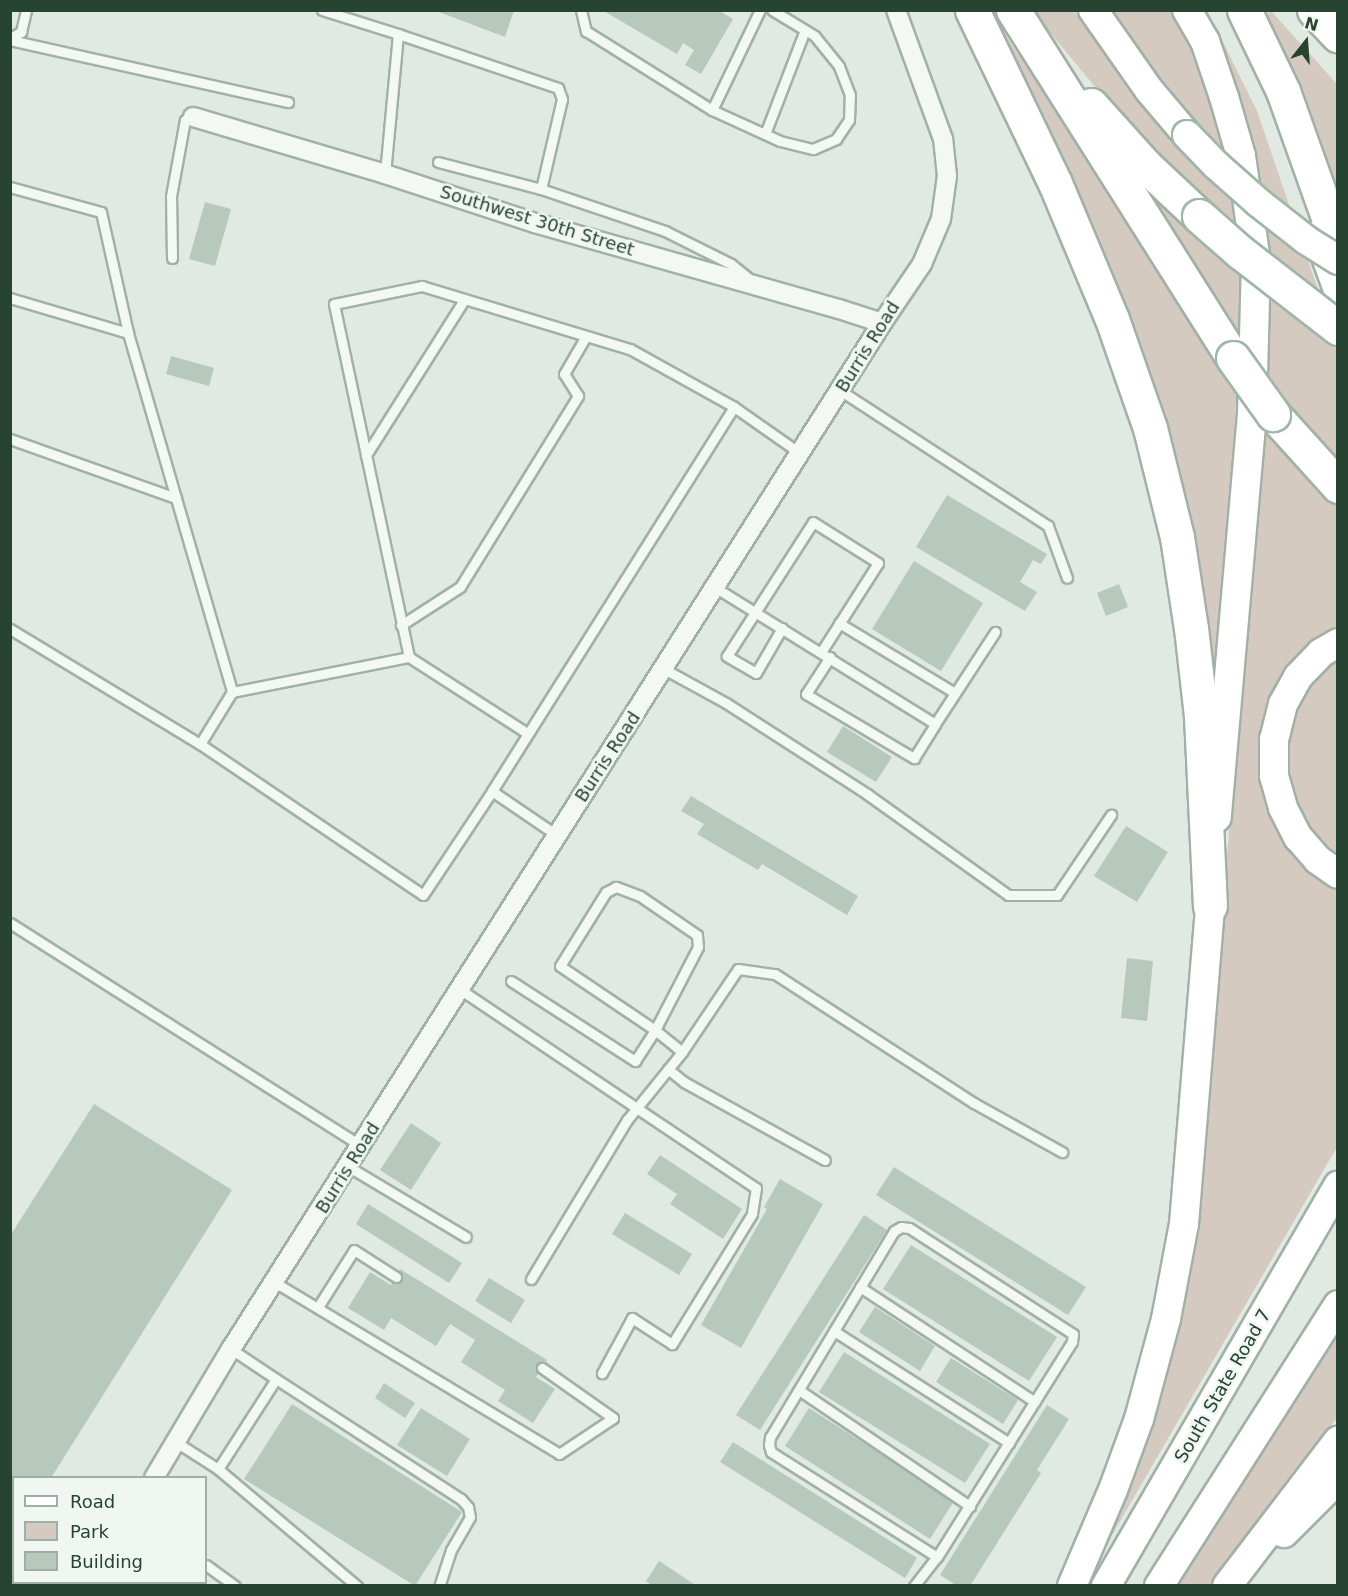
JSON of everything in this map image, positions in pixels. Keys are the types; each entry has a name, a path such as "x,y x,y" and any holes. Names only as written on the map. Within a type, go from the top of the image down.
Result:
{"highway":[{"path":"972,10 1055,183 1112,318 1150,429 1177,537 1191,628 1201,716 1210,906"},
{"path":"1013,10 1081,94 1146,166 1240,252 1338,328"},
{"path":"1013,10 1233,358 1273,414 1338,486"},
{"path":"1244,10 1284,92 1338,254"},
{"path":"1314,10 1338,36"}],"main road":[{"path":"1093,10 1149,90 1187,135 1259,203 1306,240 1338,260"},
{"path":"1072,1586 1136,1429 1166,1319 1184,1224 1252,414 1256,261 1238,146 1204,41 1187,10"},
{"path":"1228,10 1283,132 1338,290"},
{"path":"1338,643 1321,653 1298,677 1283,704 1274,739 1274,776 1283,808 1298,837 1318,860 1338,874"},
{"name":"South State Road 7","path":"1106,1586 1338,1185"},
{"path":"1159,1586 1338,1305"},
{"path":"1227,1586 1338,1441"},
{"path":"1232,1586 1338,1479"}],"street":[{"name":"Burris Road","path":"155,1476 231,1349 276,1283 882,323 922,264 941,219 947,176 944,139 896,10"},
{"name":"Southwest 30th Street","path":"193,117 385,174 535,223 882,323"}],"lane":[{"path":"10,39 21,32 26,10"},
{"path":"322,10 558,88 562,99 541,189"},
{"path":"581,10 586,31 712,110 780,141 813,149 836,139 849,120 850,95 839,66 815,36 772,10"},
{"path":"712,110 760,10"},
{"path":"765,134 805,30"},
{"path":"385,174 398,34"},
{"path":"10,39 288,102"},
{"path":"172,258 171,196 184,120 193,117"},
{"path":"438,162 541,189 665,231 731,264 758,286"},
{"path":"10,187 101,212 129,333 232,692"},
{"path":"527,733 409,657 334,304 422,286 630,349 734,407 801,453"},
{"path":"10,298 129,333"},
{"path":"366,454 464,300"},
{"path":"401,625 460,587 578,396 564,374 586,336"},
{"path":"841,391 1048,526 1067,578"},
{"path":"10,629 200,744 423,895 492,791 734,407"},
{"path":"10,440 176,498"},
{"path":"782,628 756,674 727,656 813,522 878,563 821,652"},
{"path":"716,588 935,724"},
{"path":"839,623 955,693"},
{"path":"830,657 806,694 914,758 995,632"},
{"path":"200,744 232,692 409,657"},
{"path":"664,669 726,703 867,794 1008,895 1057,896 1112,815"},
{"path":"492,791 558,836"},
{"path":"511,981 635,1062 655,1030 698,947 697,935 640,897 616,887 606,892 560,966 655,1030 682,1052"},
{"path":"10,923 362,1146"},
{"path":"531,1279 627,1120 682,1052 738,969 775,974 974,1103 1062,1152"},
{"path":"461,990 756,1188 752,1214 672,1344 632,1318 603,1373"},
{"path":"668,1069 684,1082 825,1160"},
{"path":"349,1167 466,1237"},
{"path":"914,1586 937,1557 970,1506 1072,1342 1073,1334 909,1228 901,1227 894,1231 860,1287 770,1437 769,1445 771,1452 937,1557"},
{"path":"318,1307 354,1250 396,1277"},
{"path":"276,1283 560,1454 613,1418 542,1368"},
{"path":"860,1287 1035,1402"},
{"path":"834,1331 1009,1443"},
{"path":"231,1349 462,1499 468,1507 470,1517 452,1550 439,1586"},
{"path":"218,1469 276,1379"},
{"path":"799,1390 970,1506"},
{"path":"176,1442 218,1469 357,1586"},
{"path":"207,1566 235,1586"}],"green space":[{"path":"1032,11 1075,11 1156,123 1186,156 1243,208 1245,234 1116,112"},
{"path":"1110,11 1175,11 1192,43 1234,158 1202,128 1167,87"},
{"path":"1271,11 1337,84 1337,203 1328,167 1293,74 1262,17"},
{"path":"993,19 1061,114 1243,385 1220,746 1199,608"},
{"path":"1214,24 1257,111 1337,345 1338,633 1265,766 1337,882 1337,1147 1097,1561 1134,1450 1225,883 1252,530 1267,393 1270,288 1267,228 1253,157 1206,29"},
{"path":"1136,177 1250,278 1246,349"},
{"path":"1337,650 1337,863 1325,854 1289,801 1283,736 1311,675"},
{"path":"1337,1335 1337,1418 1295,1469 1213,1585 1178,1586 1266,1444"}],"building":[{"path":"434,10 514,10 505,37"},
{"path":"602,10 718,10 733,19 701,74 685,65 694,50 683,43 677,54"},
{"path":"205,202 231,209 215,266 189,259"},
{"path":"171,356 214,368 209,386 166,374"},
{"path":"947,495 1047,554 1041,564 1033,560 1020,582 1037,592 1025,611 916,547"},
{"path":"914,561 983,603 941,671 872,629"},
{"path":"1119,584 1128,607 1106,616 1097,593"},
{"path":"843,726 892,757 876,782 827,752"},
{"path":"691,796 858,896 847,915 762,864 758,870 697,834 704,824 681,811"},
{"path":"1126,826 1168,852 1137,902 1094,876"},
{"path":"1127,958 1153,961 1147,1021 1121,1018"},
{"path":"94,1104 232,1190 52,1476 12,1476 12,1539 10,1541 10,1236"},
{"path":"411,1123 441,1143 411,1190 380,1170"},
{"path":"660,1155 742,1209 723,1239 670,1204 677,1194 647,1174"},
{"path":"894,1167 1086,1287 1068,1315 876,1195"},
{"path":"780,1179 823,1204 741,1348 701,1325 767,1209 764,1207"},
{"path":"368,1204 462,1263 449,1283 356,1224"},
{"path":"625,1213 692,1254 679,1275 612,1234"},
{"path":"864,1215 887,1230 760,1430 736,1415"},
{"path":"911,1245 1057,1337 1029,1381 883,1289"},
{"path":"400,1269 547,1360 536,1377 555,1389 533,1423 498,1401 505,1390 461,1362 475,1340 450,1324 436,1346 391,1318 384,1330 348,1308 370,1272 391,1285"},
{"path":"489,1278 525,1300 511,1323 475,1301"},
{"path":"875,1307 935,1346 920,1371 859,1332"},
{"path":"844,1352 990,1444 965,1483 819,1392"},
{"path":"951,1358 1018,1400 1003,1424 936,1382"},
{"path":"384,1383 415,1403 405,1418 375,1398"},
{"path":"292,1404 462,1512 415,1586 244,1479"},
{"path":"1047,1405 1069,1419 1037,1470 1041,1473 970,1586 957,1586 940,1575"},
{"path":"421,1408 470,1439 447,1476 397,1445"},
{"path":"809,1408 954,1501 930,1539 785,1446"},
{"path":"733,1442 917,1558 905,1578 720,1462"},
{"path":"659,1561 697,1586 653,1586 646,1581"}]}
